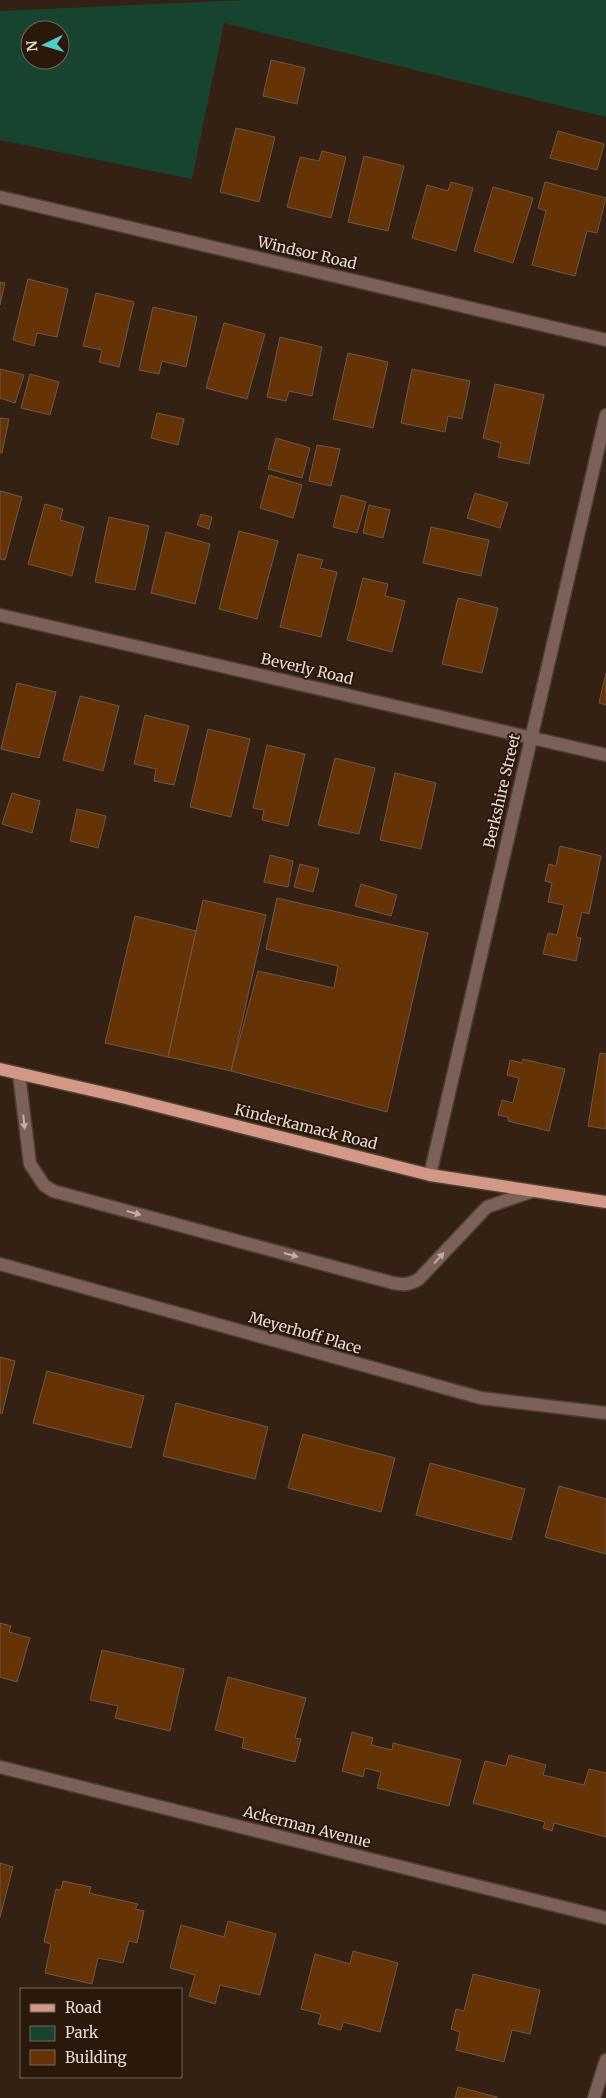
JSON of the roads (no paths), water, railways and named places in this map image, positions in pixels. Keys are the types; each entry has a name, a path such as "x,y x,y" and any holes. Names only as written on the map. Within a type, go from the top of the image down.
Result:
{"main road":[{"name":"Kinderkamack Road","path":"0,1069 126,1098 430,1175 606,1202"}],"street":[{"name":"Windsor Road","path":"0,197 606,340"},
{"name":"Berkshire Street","path":"430,1175 606,415"},
{"name":"Beverly Road","path":"0,615 606,755"},
{"path":"20,1074 30,1164 44,1185 54,1191 393,1283 404,1285 419,1279 487,1207 533,1191"},
{"name":"Meyerhoff Place","path":"0,1264 481,1398 606,1412"},
{"name":"Ackerman Avenue","path":"0,1767 606,1918"},
{"path":"594,2098 606,2060"}]}
